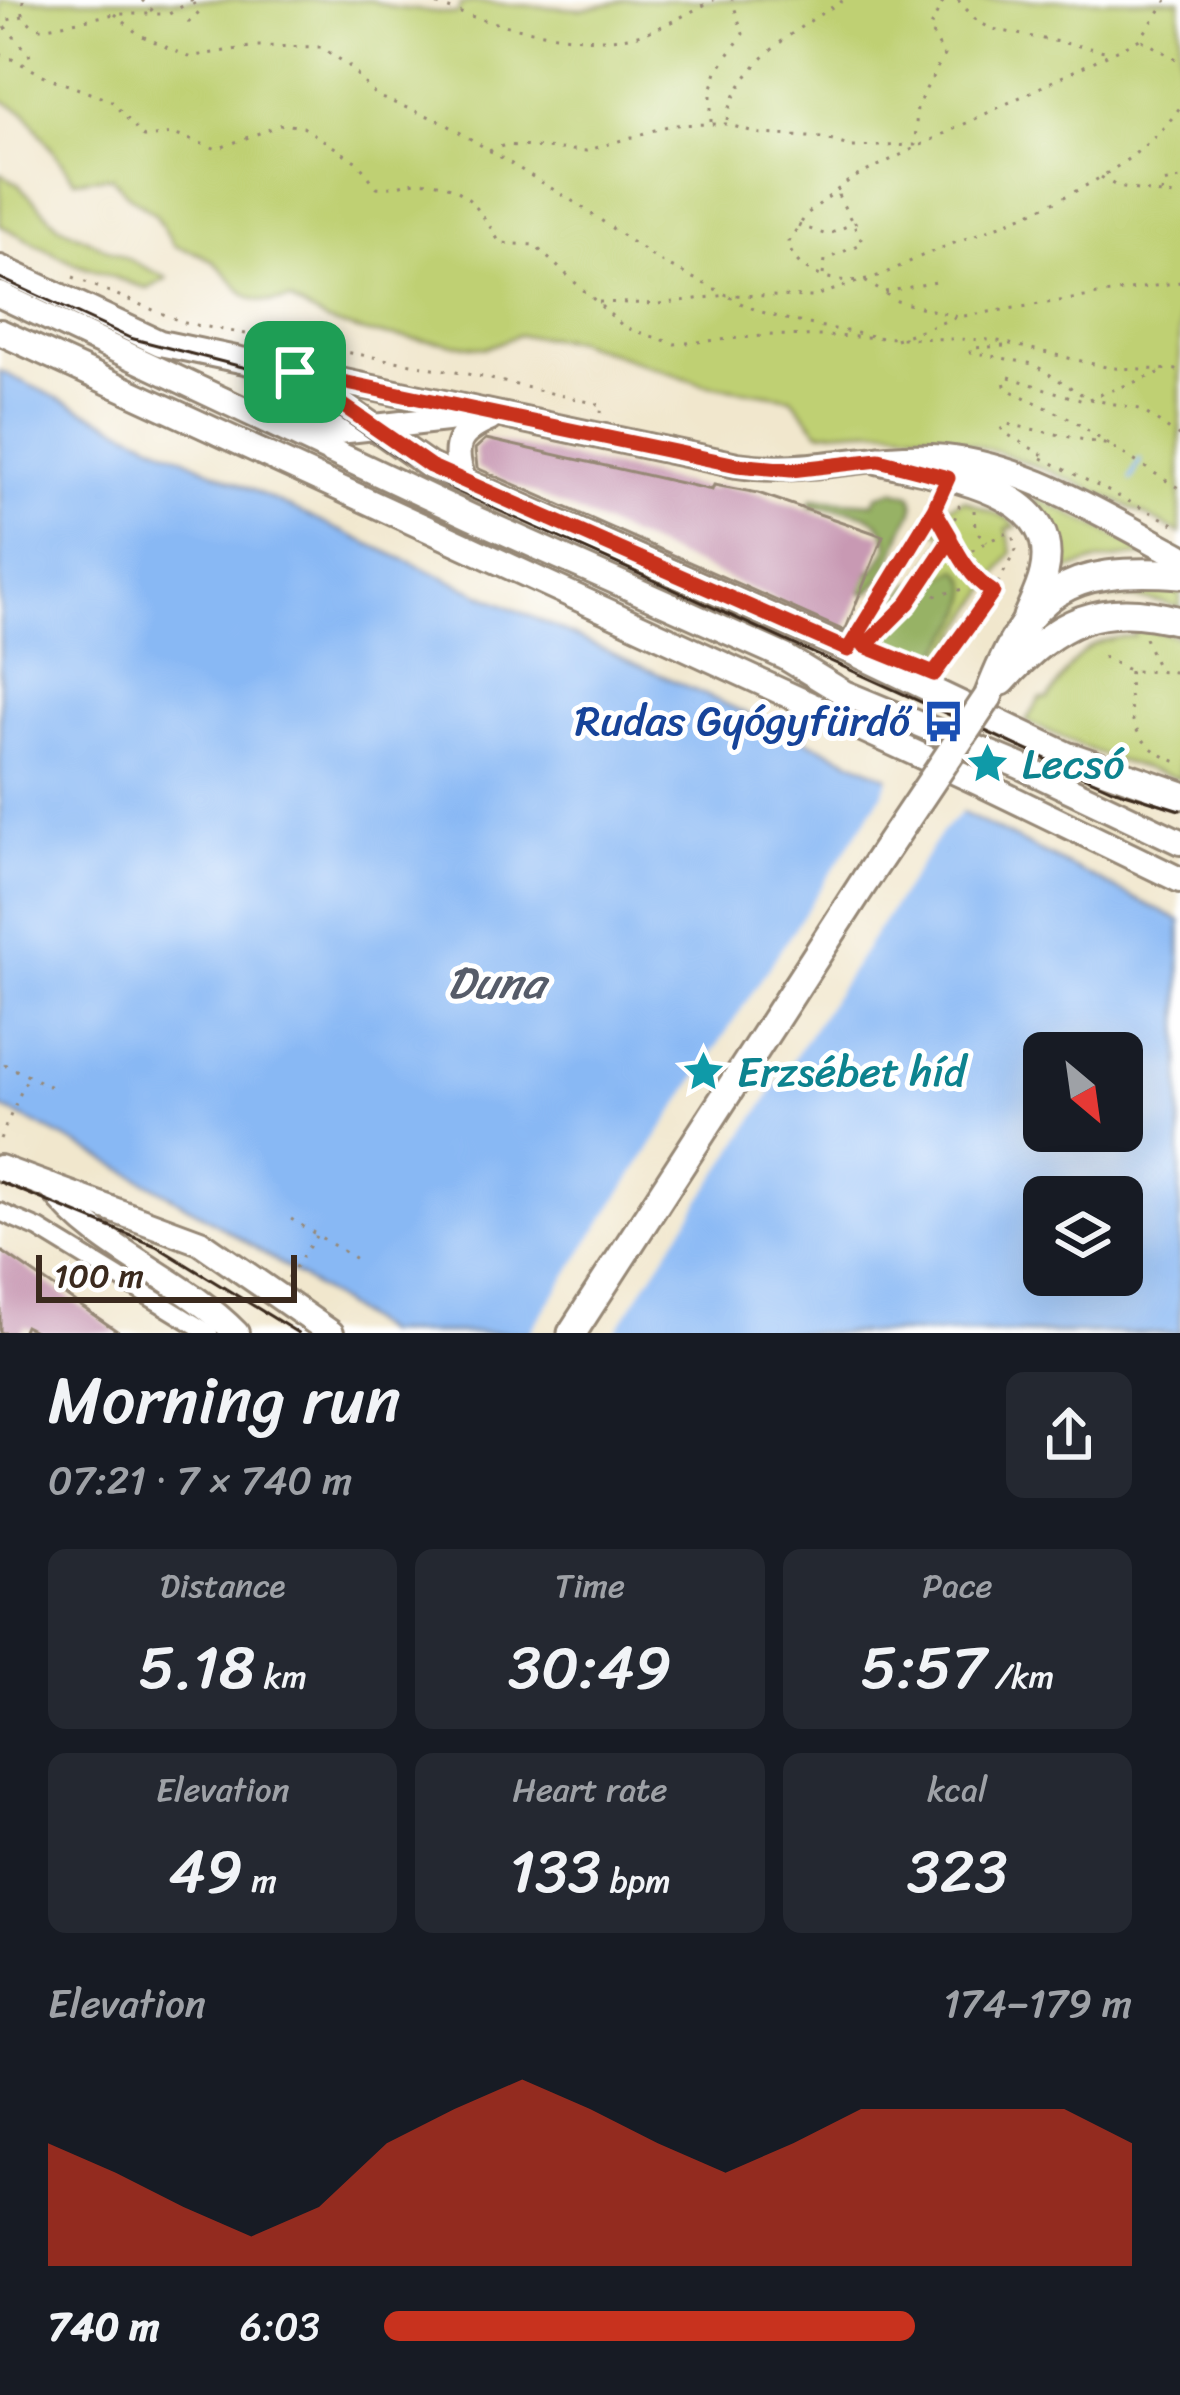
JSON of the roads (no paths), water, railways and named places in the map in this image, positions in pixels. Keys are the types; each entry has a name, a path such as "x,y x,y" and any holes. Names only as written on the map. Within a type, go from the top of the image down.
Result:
{"main road":[{"path":"0,268 160,344 496,415 765,469 942,458 1012,476 1091,507 1180,556"},
{"path":"0,296 471,517 785,657 844,693 1020,766 1180,842"},
{"path":"0,332 980,783 1180,880"},
{"path":"295,372 430,466 856,648 1074,758 1180,795"},
{"path":"286,428 330,432 496,415"},
{"path":"463,481 456,443 476,424 496,415"},
{"path":"879,460 1021,504 1041,532 1044,574 988,697"},
{"path":"1028,617 1054,593 1102,574 1135,570 1180,574"},
{"path":"572,1333 988,697 1042,640 1081,619 1120,611 1180,621"},
{"path":"0,1168 200,1242 331,1333"},
{"path":"49,1184 104,1239 202,1299 236,1333"}],"street":[{"path":"0,1212 39,1228 206,1333"}],"lane":[{"path":"0,278 100,326 160,344"},
{"path":"856,648 934,509 956,485"}],"water":[{"name":"Duna","path":"0,371 314,519 923,793 1180,921 1180,1333 383,1333 196,1211 0,1107"}],"waterway":[{"path":"1131,479 1140,460"}],"tram line":[{"path":"0,278 130,338 292,383 405,462 455,490 1112,789 1180,810"},
{"path":"0,1182 156,1246 298,1333"}],"place":[{"name":"Rudas Gyógyfürdő","path":"944,721"},
{"name":"Lecsó","path":"988,764"},
{"name":"Erzsébet híd","path":"703,1072"}]}
